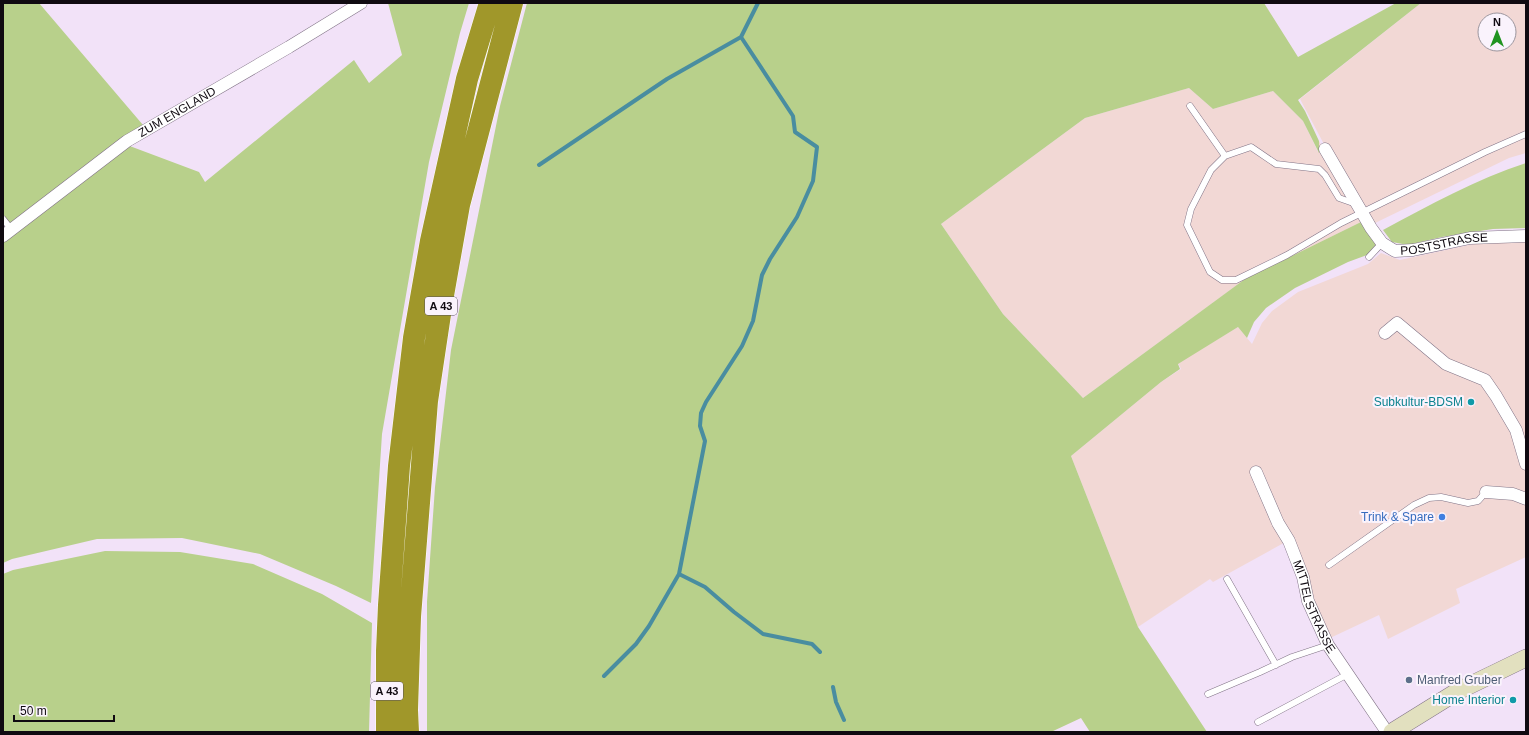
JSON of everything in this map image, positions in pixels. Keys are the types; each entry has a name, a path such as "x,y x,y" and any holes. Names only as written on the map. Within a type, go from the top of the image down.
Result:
{"highway":[{"name":"A 43","path":"387,732 387,651 389,604 399,466 414,338 431,241 467,79 490,3"},
{"name":"A 43","path":"408,732 407,710 410,617 428,394 442,301 460,205 512,3"}],"main road":[{"path":"1392,732 1458,691 1526,658"}],"street":[{"name":"ZUM ENGLAND","path":"7,233 127,140 289,47 361,3"},
{"name":"POSTSTRASSE","path":"1325,148 1371,228 1382,244 1395,251 1413,250 1470,238 1526,236"},
{"path":"1386,333 1397,323 1446,364 1485,380 1516,430 1526,464"},
{"name":"MITTELSTRASSE","path":"1256,472 1278,523 1289,541 1304,578 1308,601 1328,645 1387,732"},
{"path":"1486,492 1512,494 1526,499"}],"lane":[{"path":"1190,106 1225,156"},
{"path":"1360,209 1339,198 1325,175 1319,169 1276,164 1251,147 1225,156 1211,170 1190,209 1187,225 1210,272 1222,280 1236,280 1287,255 1341,223 1360,209 1526,134"},
{"path":"3,219 7,233"},
{"path":"1368,257 1382,244"},
{"path":"1329,565 1414,505 1429,498 1442,497 1468,503 1478,501 1486,492"},
{"path":"1227,579 1276,665"},
{"path":"1208,694 1292,657 1328,645"},
{"path":"1258,722 1348,674"}],"shaded area":[{"path":"1421,3 1526,3 1526,153 1509,158 1373,224 1326,148 1300,99"},
{"path":"1189,88 1213,109 1273,91 1303,121 1318,152 1319,141 1363,221 1244,280 1083,398 1003,314 941,224 1085,118"},
{"path":"1514,235 1526,235 1526,557 1456,589 1460,603 1388,639 1379,615 1328,639 1291,539 1213,582 1210,579 1138,627 1071,456 1161,382 1181,369 1178,363 1238,327 1252,344 1262,323 1272,311 1298,292 1368,264 1381,253 1400,260"}],"green space":[{"path":"3,3 39,3 143,125 12,226 3,214"},
{"path":"388,3 469,3 460,33 429,162 382,434 371,603 336,586 260,554 182,538 97,539 12,559 3,563 3,241 127,145 199,172 205,182 354,60 369,83 402,55"},
{"path":"527,3 1264,3 1298,57 1396,3 1421,3 1298,100 1305,111 1319,141 1319,153 1303,121 1273,91 1213,109 1189,88 1085,118 941,224 1003,314 1083,398 1245,279 1363,221 1376,245 1367,255 1348,262 1295,288 1266,308 1254,322 1247,338 1238,327 1178,364 1180,369 1161,382 1071,456 1138,627 1207,732 1090,732 1081,718 1051,732 427,732 427,602 435,487 451,350 500,106"},
{"path":"1526,163 1526,228 1493,229 1442,237 1408,245 1392,242 1383,230 1471,185 1507,169"},
{"path":"105,551 180,552 253,564 322,594 372,623 369,732 3,732 3,574 13,570"}],"waterway":[{"path":"604,676 636,644 649,626 679,574 705,441 700,426 701,413 706,402 742,346 753,321 762,275 770,259 797,217 813,181 817,147 795,132 793,116 741,37 758,3"},
{"path":"539,165 667,79 741,37"},
{"path":"679,574 705,587 763,634 812,644 820,652"},
{"path":"833,687 836,702 844,720"}],"place":[{"name":"Subkultur-BDSM","path":"1471,402"},
{"name":"Trink & Spare","path":"1442,517"},
{"name":"Manfred Gruber","path":"1409,680"},
{"name":"Home Interior","path":"1513,700"}]}
